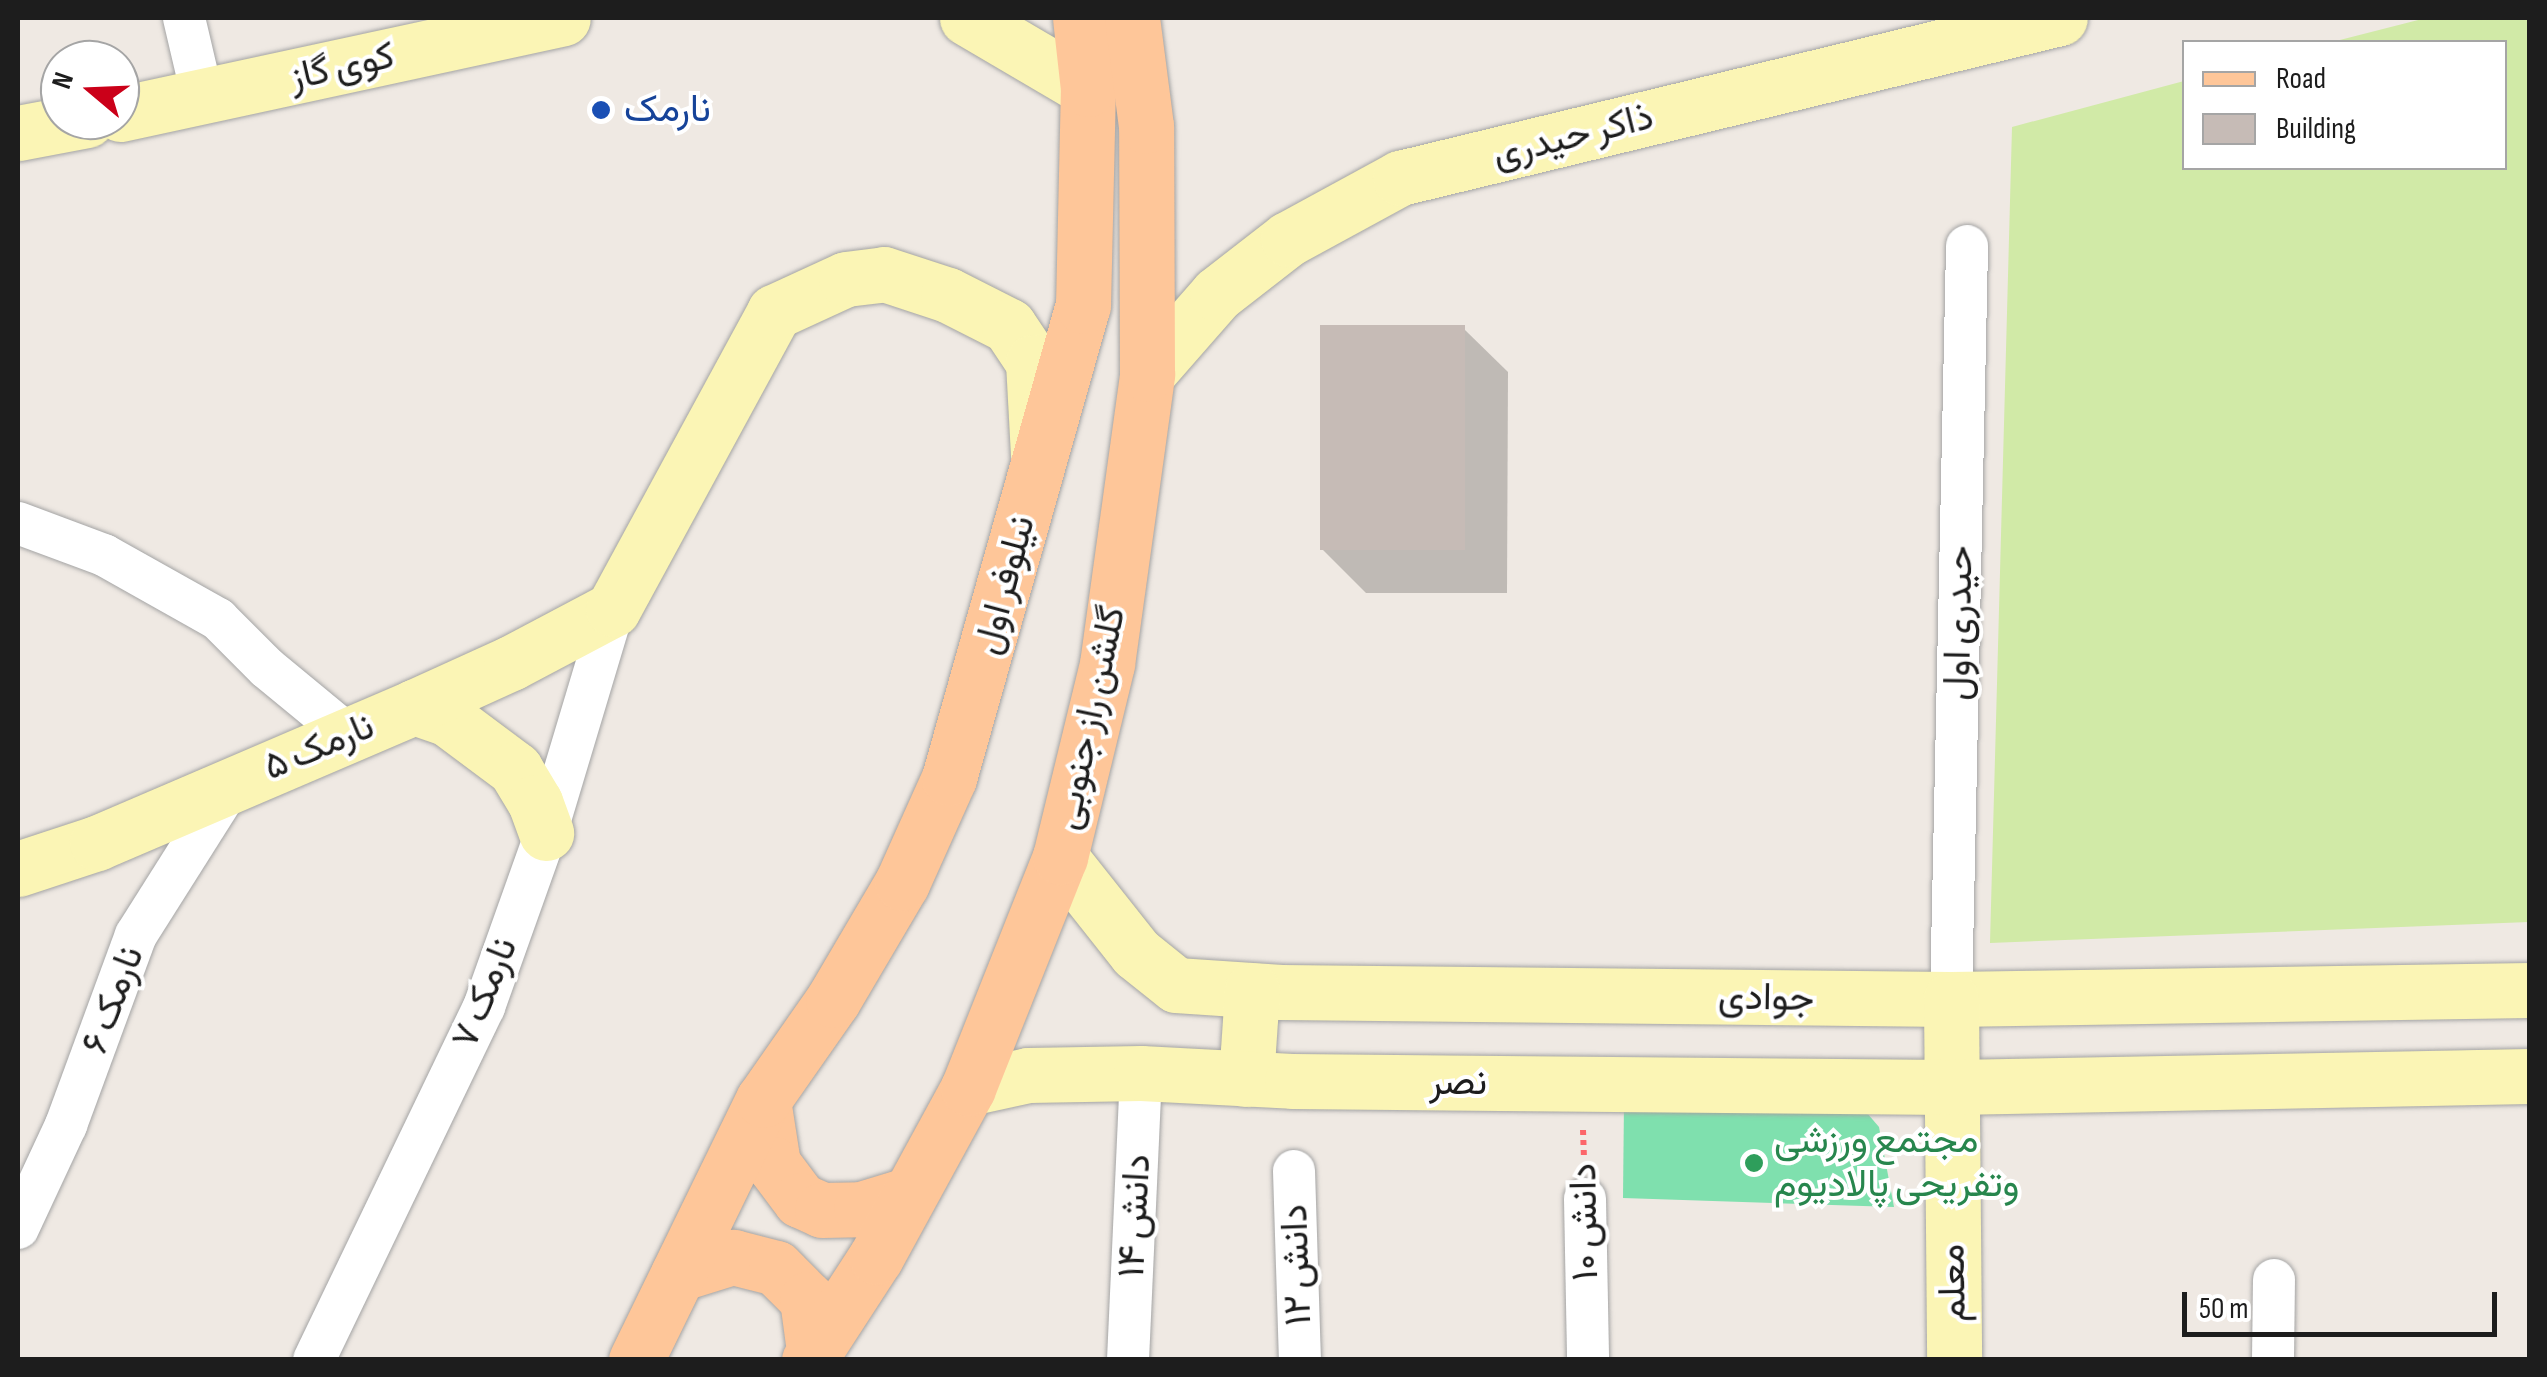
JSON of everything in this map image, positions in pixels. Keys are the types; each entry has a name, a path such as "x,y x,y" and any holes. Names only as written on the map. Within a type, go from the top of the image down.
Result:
{"main road":[{"path":"1038,464 1083,306 1088,89 1080,18"},
{"name":"گلشن راز جنوبی","path":"812,1356 876,1257 906,1195 968,1088 1060,857 1107,664 1147,374 1146,126 1132,18"},
{"name":"نیلوفر اول","path":"636,1360 764,1100 832,1000 902,883 949,778 1038,464"},
{"path":"764,1100 773,1164 800,1200 822,1210 861,1209 906,1195"},
{"path":"678,1274 733,1258 776,1268 807,1298 812,1356"}],"street":[{"path":"184,18 204,98"},
{"name":"کوی گاز","path":"140,110 204,98 496,25 564,18"},
{"path":"967,18 1088,89"},
{"name":"ذاکر حیدری","path":"1147,374 1217,294 1288,239 1400,178 2060,18"},
{"name":"حیدری اول","path":"1951,1000 1967,246"},
{"name":"نیلوفر اول","path":"612,609 774,312 846,279 884,274 948,295 1009,326 1033,362 1038,464"},
{"path":"18,523 104,555 218,619 267,668 347,734"},
{"name":"نارمک ۵","path":"18,869 97,843 414,706 511,663 612,609"},
{"name":"نارمک ۷","path":"314,1360 484,1008 546,833 612,609"},
{"path":"414,706 448,719 514,769 535,802 546,833"},
{"name":"نارمک ۶","path":"18,1228 66,1125 136,935 232,785"},
{"name":"جوادی","path":"1060,857 1136,953 1176,985 1252,990 1951,1000 2530,990"},
{"path":"1246,1079 1252,990"},
{"name":"معلم","path":"1951,1000 1954,1360"},
{"name":"نصر","path":"968,1088 1028,1075 1142,1073 1246,1079 1950,1087"},
{"name":"دانش ۱۴","path":"1128,1360 1142,1073"},
{"path":"1950,1087 2530,1076"},
{"name":"دانش ۱۲","path":"1294,1171 1300,1360"},
{"name":"دانش ۱۰","path":"1585,1199 1588,1360"},
{"path":"2273,1360 2274,1280"}],"path":[{"name":"دانش ۱۰","path":"1581,1084 1585,1199"}],"green space":[{"path":"2426,18 2529,18 2529,922 1990,943 2012,127 2182,82 2182,170 2507,170 2507,40 2340,40"},
{"name":"مجتمع ورزشی وتفریحی پالادیوم","path":"1624,1101 1867,1113 1879,1127 1894,1207 1623,1198"}],"building":[{"path":"1320,325 1465,325 1465,550 1320,550"}],"place":[{"name":"نارمک","path":"601,110"},
{"name":"مجتمع ورزشی وتفریحی پالادیوم","path":"1754,1163"}]}
